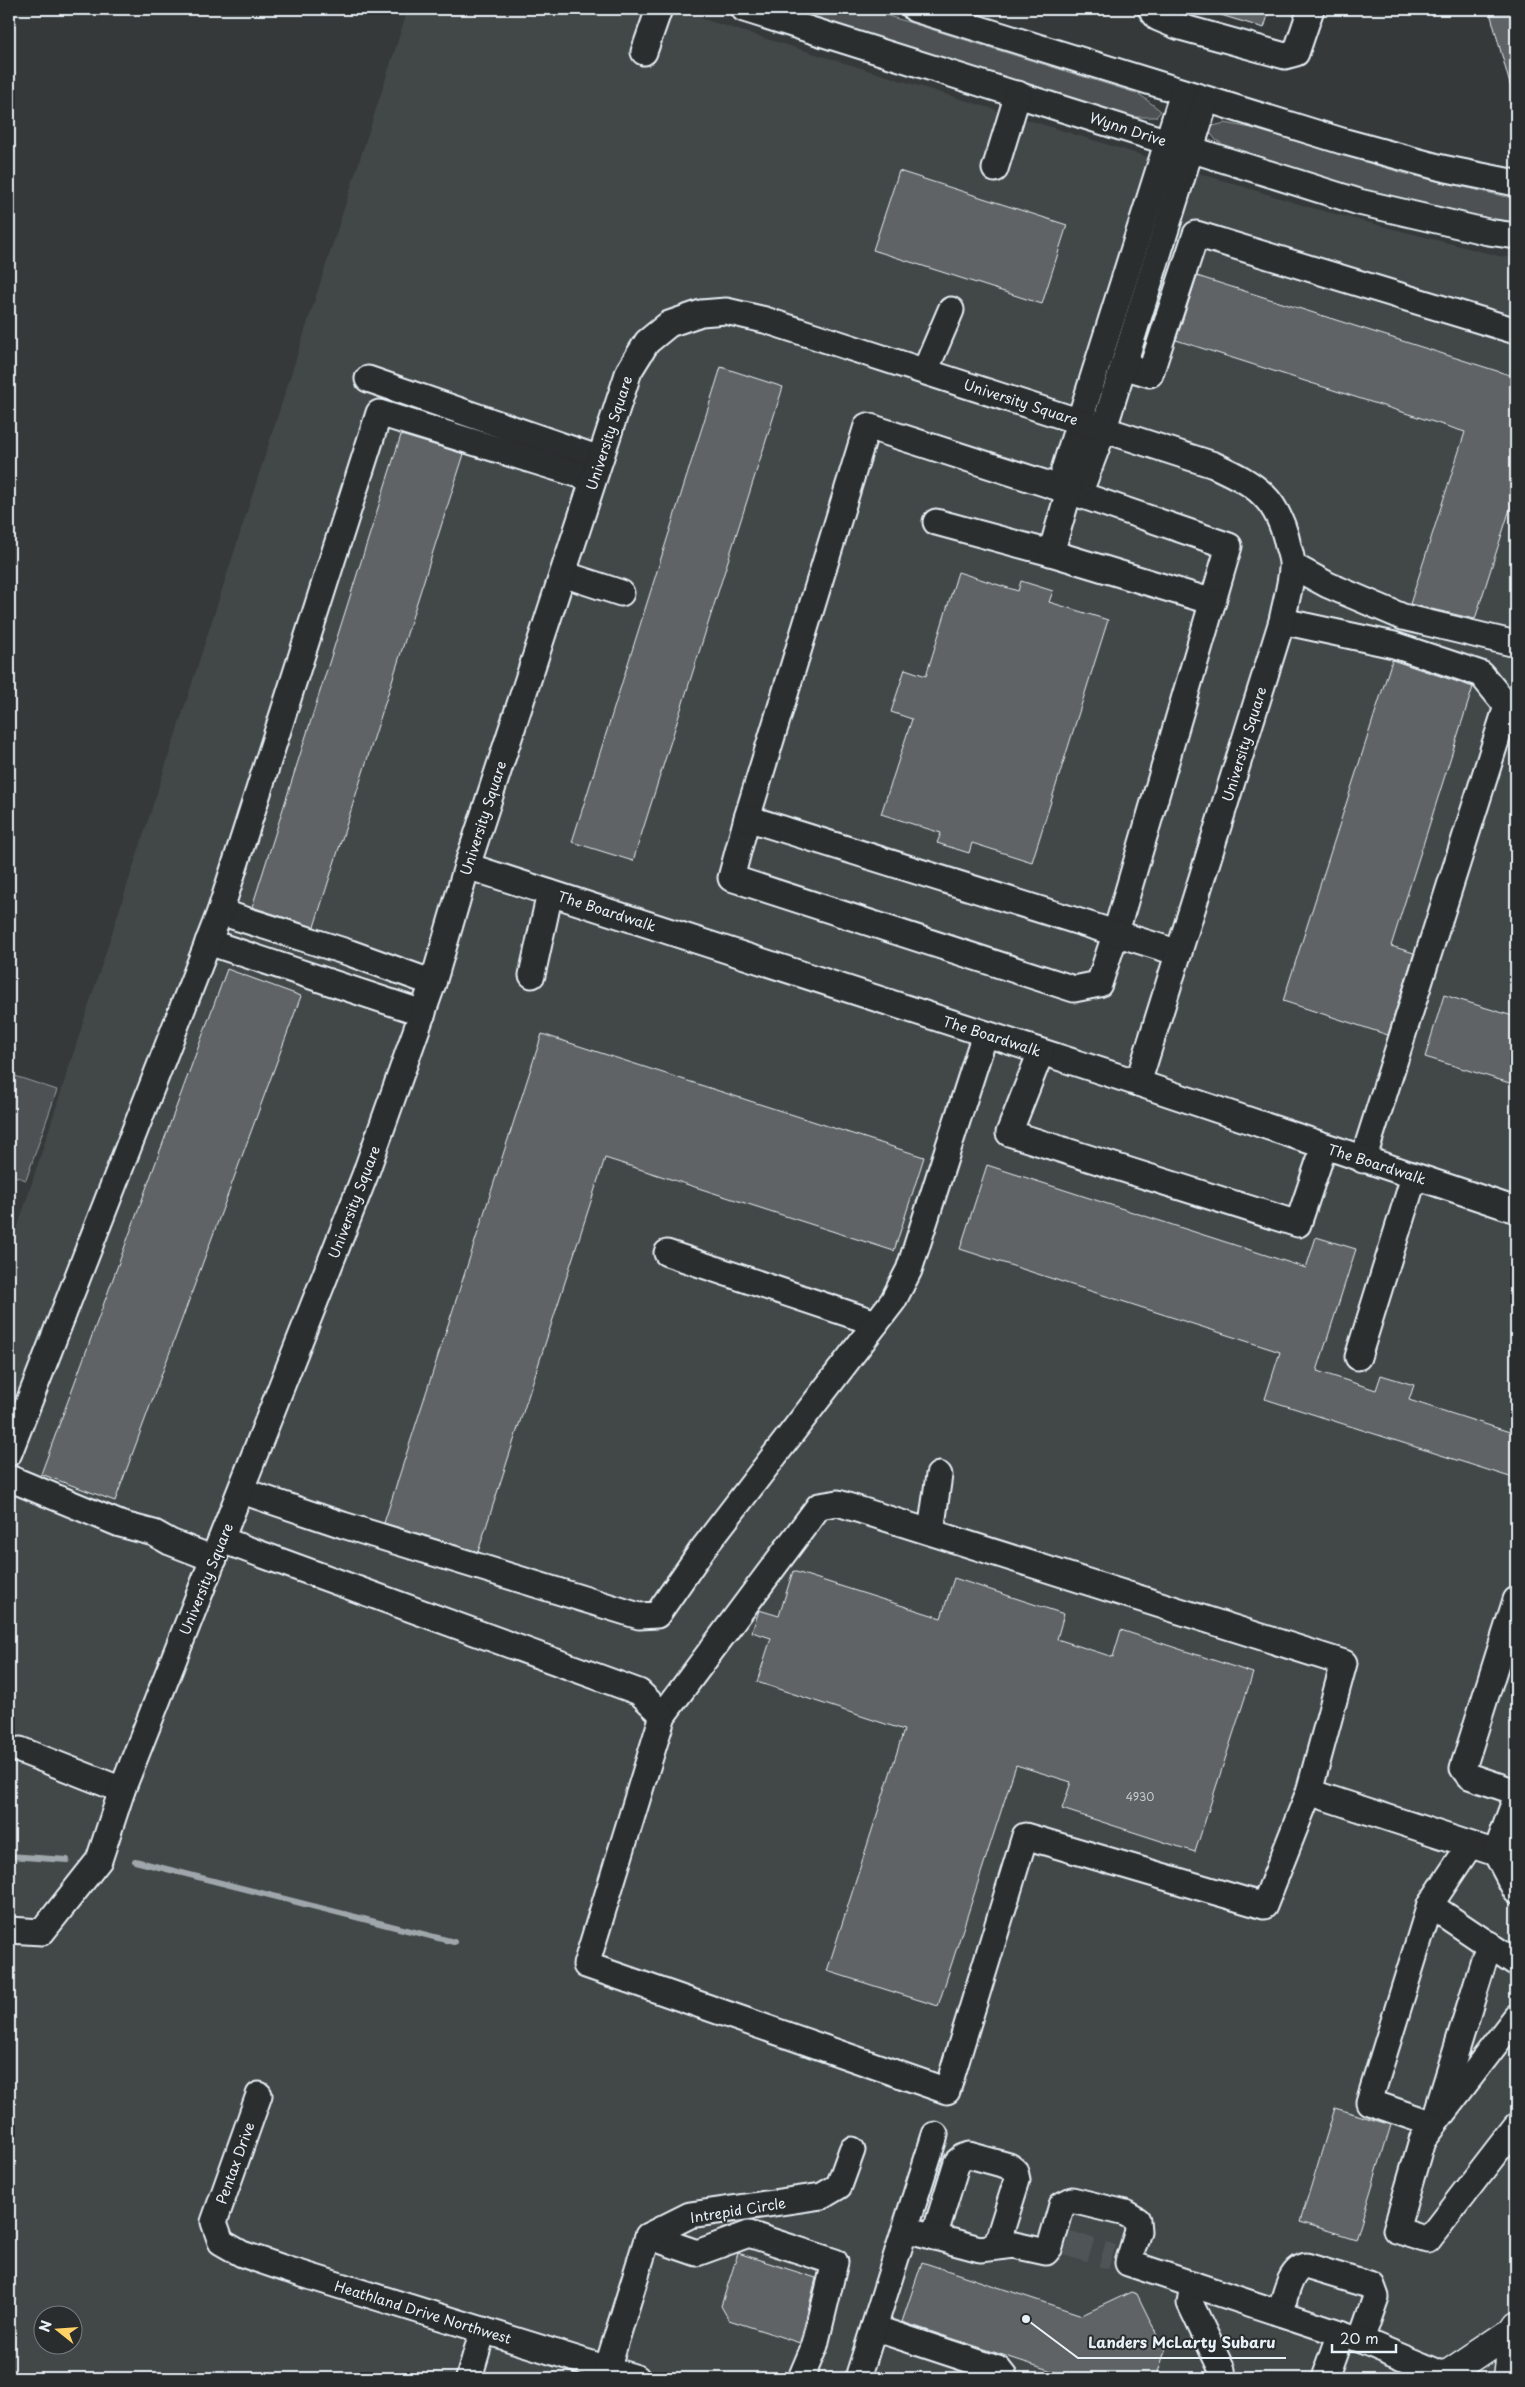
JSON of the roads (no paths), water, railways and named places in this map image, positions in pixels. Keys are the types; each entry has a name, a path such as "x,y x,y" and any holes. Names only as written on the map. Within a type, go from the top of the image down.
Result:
{"highway":[{"path":"1444,2377 1514,2328"},
{"path":"1507,2378 1514,2328"}],"street":[{"path":"644,52 659,9"},
{"name":"Wynn Drive","path":"744,9 1359,202 1488,232 1516,236"},
{"path":"915,9 1342,142 1442,168 1516,183"},
{"path":"1151,9 1158,18 1177,26 1285,56 1296,54 1311,9"},
{"path":"995,169 1018,94"},
{"path":"1051,553 1069,491 1064,470 1195,97"},
{"path":"1069,491 1084,481 1104,428 1123,366 1179,146"},
{"path":"1123,366 1150,374 1196,234 1516,331"},
{"path":"926,371 951,310"},
{"name":"University Square","path":"9,1930 42,1932 99,1860 122,1790 242,1491 365,1175 423,1013 467,866 629,370 647,342 669,324 702,313 726,312 765,320 1080,420 1214,465 1248,481 1263,494 1277,512 1287,538 1293,566 1282,621 1138,1083"},
{"path":"368,379 597,469"},
{"path":"9,1453 220,912 379,413 597,469"},
{"path":"867,426 1069,491 1229,546 1116,932 1099,984 1074,989 731,878 747,818 867,426"},
{"path":"936,522 1051,553 1213,602"},
{"path":"1293,566 1328,585 1402,618 1516,644"},
{"path":"563,574 621,593"},
{"path":"1282,621 1394,645 1481,674 1507,706 1364,1160"},
{"path":"747,818 1116,932 1178,953"},
{"name":"The Boardwalk","path":"467,866 1138,1083 1516,1210"},
{"path":"532,975 550,893"},
{"path":"220,912 350,953 433,983"},
{"path":"208,942 423,1013"},
{"path":"242,1491 343,1526 640,1616 658,1615 702,1550 893,1301 909,1270 985,1034"},
{"path":"1041,1052 1009,1132 1298,1224 1324,1147"},
{"path":"1358,1358 1414,1177"},
{"path":"667,1253 876,1323"},
{"path":"931,1532 939,1475"},
{"path":"9,1478 120,1524 154,1533 170,1542 218,1549 639,1692 663,1716"},
{"path":"838,1503 931,1532 1344,1663 1309,1792 1264,1906 1026,1836 947,2090 586,1965 663,1716 819,1506 838,1503"},
{"path":"1516,1600 1463,1768 1469,1776 1516,1792"},
{"path":"20,1750 122,1790"},
{"path":"1309,1792 1470,1845 1506,1853"},
{"path":"1516,1798 1506,1853 1516,1891"},
{"path":"1433,2124 1369,2102 1430,1905 1470,1845"},
{"path":"1430,1905 1516,1963"},
{"path":"1433,2124 1489,1944"},
{"path":"1516,2017 1422,2140 1396,2230 1428,2240 1516,2126"},
{"name":"Pentax Drive","path":"217,2232 214,2222 259,2095"},
{"path":"858,2378 935,2135"},
{"name":"Intrepid Circle","path":"648,2236 690,2215 822,2196 839,2186 852,2150"},
{"path":"934,2237 957,2162 969,2155 1009,2166 1015,2171 1017,2180 996,2247"},
{"path":"905,2229 980,2249 1014,2245 1046,2252 1060,2241 1062,2205 1072,2200 1125,2213 1137,2220 1138,2231 1120,2260 1351,2336 1444,2377"},
{"name":"Heathland Drive Northwest","path":"217,2232 221,2242 242,2254 620,2375"},
{"path":"620,2375 648,2236 697,2253 749,2234 835,2262 815,2345 801,2378"},
{"path":"1280,2313 1294,2272 1299,2267 1306,2266 1372,2286 1376,2297 1325,2378"},
{"path":"1193,2284 1190,2303 1222,2370 1223,2378"},
{"path":"874,2328 998,2369 1005,2378"},
{"path":"469,2378 483,2330"}],"waterway":[{"path":"9,1856 67,1860"},
{"path":"135,1861 454,1942"}],"tunnel":[{"path":"1067,2243 1112,2257"}],"place":[{"name":"Landers McLarty Subaru","path":"1026,2319"}]}
